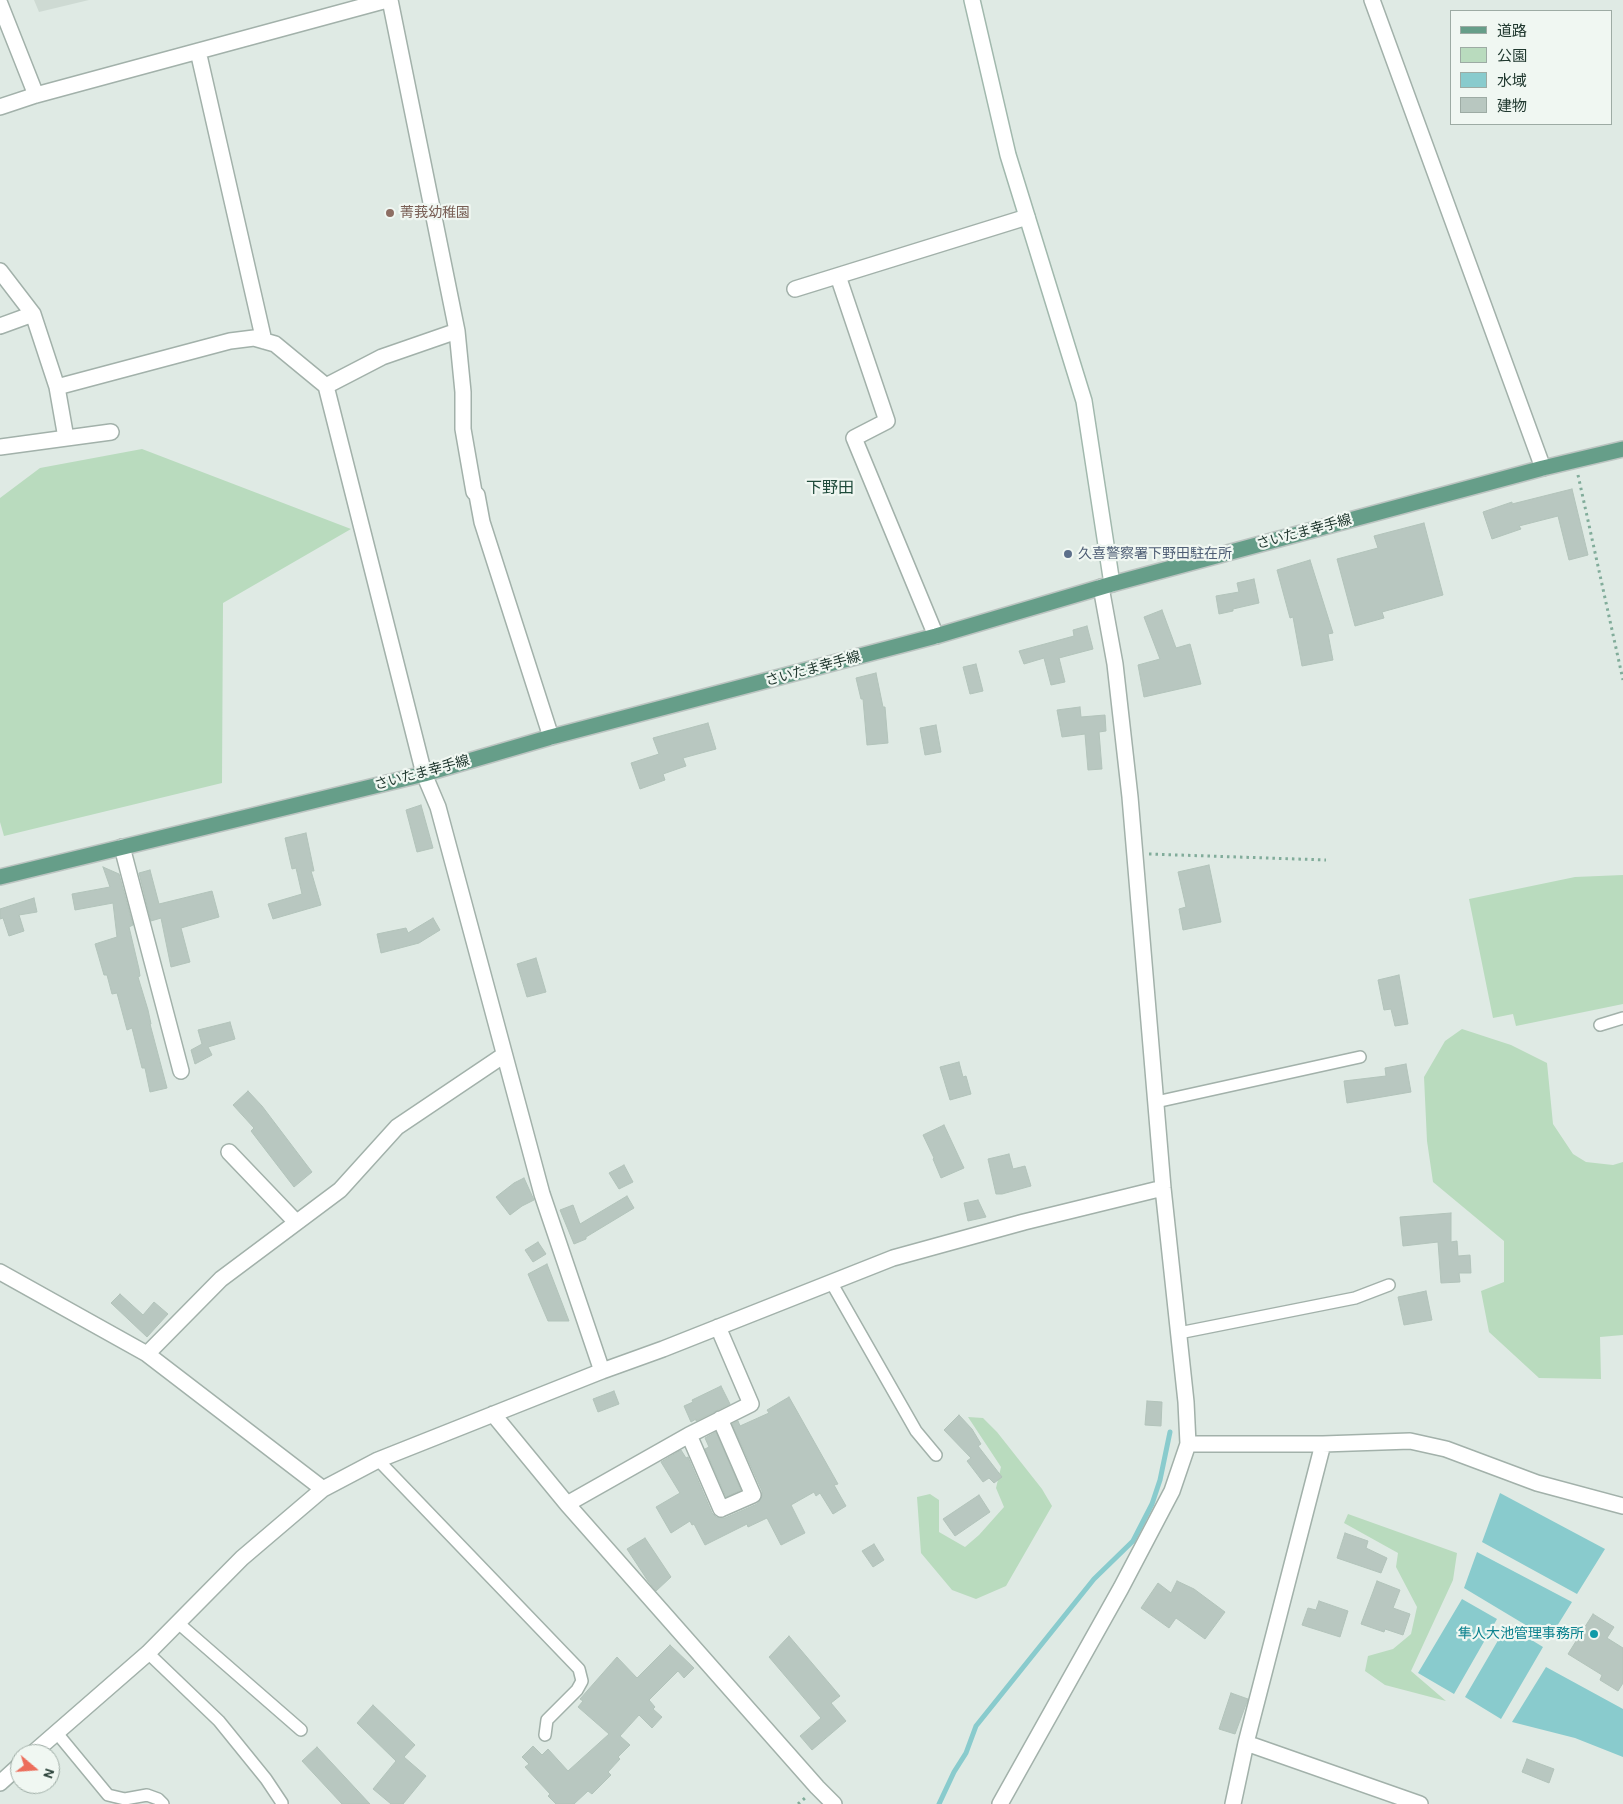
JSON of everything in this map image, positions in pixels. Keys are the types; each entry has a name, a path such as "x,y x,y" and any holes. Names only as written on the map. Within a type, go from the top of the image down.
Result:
{"main road":[{"name":"さいたま幸手線","path":"0,877 424,774 550,737 936,636 1107,585 1543,468 1623,449"}],"street":[{"path":"0,107 36,95 388,0 457,331 463,392 463,429 474,492 477,495 485,531 550,737"},
{"path":"972,0 1008,155 1084,401 1107,585 1136,853 1163,1188 1186,1402 1188,1444 1172,1491 1121,1588 1000,1804"},
{"path":"1372,0 1543,468"},
{"path":"0,4 36,95"},
{"path":"198,51 264,341"},
{"path":"795,289 1027,217"},
{"path":"0,271 33,314 57,387 66,438"},
{"path":"838,276 887,420 854,438 936,636"},
{"path":"0,326 33,314"},
{"path":"326,386 382,357 457,331"},
{"path":"57,387 230,341 254,338 275,344 326,386 424,774 438,807 542,1194 602,1371"},
{"path":"0,446 110,432"},
{"path":"122,847 182,1071"},
{"path":"147,1354 221,1279 340,1190 397,1127 504,1055"},
{"path":"229,1152 296,1222"},
{"path":"43,1744 148,1653 242,1558 323,1489 378,1460 893,1258 1024,1222 1163,1188"},
{"path":"0,1272 147,1354 323,1489"},
{"path":"567,1504 689,1435 751,1404 718,1327"},
{"path":"493,1414 567,1504 834,1804"},
{"path":"689,1435 721,1509 753,1495 720,1419"},
{"path":"1188,1444 1323,1444 1410,1441 1446,1449 1537,1483 1623,1506"},
{"path":"1232,1804 1246,1742 1271,1652 1323,1444"},
{"path":"1246,1742 1420,1804"},
{"path":"0,1783 10,1774"}],"lane":[{"path":"1600,1025 1623,1018"},
{"path":"1156,1102 1360,1057"},
{"path":"831,1282 916,1431 936,1455"},
{"path":"1179,1333 1355,1298 1389,1285"},
{"path":"378,1460 579,1669 582,1681 578,1690 547,1720 545,1735"},
{"path":"177,1622 300,1730"},
{"path":"148,1653 219,1721 266,1779 282,1804"},
{"path":"56,1732 108,1795 125,1799 147,1794 158,1799 163,1804"}],"path":[{"path":"1575,460 1623,680"},
{"path":"1136,853 1326,860"}],"shaded area":[{"path":"34,0 89,0 39,12"}],"green space":[{"path":"142,449 351,529 223,603 222,783 4,836 0,822 0,498 40,468"},
{"path":"1623,875 1623,1004 1516,1026 1513,1014 1493,1018 1469,899 1575,877"},
{"path":"1462,1029 1511,1045 1547,1063 1553,1124 1573,1154 1586,1162 1613,1165 1623,1162 1623,1335 1600,1337 1601,1379 1539,1378 1489,1332 1481,1291 1504,1282 1504,1241 1433,1182 1427,1141 1424,1077 1445,1041"},
{"path":"968,1417 983,1418 997,1432 1042,1489 1052,1506 1006,1586 976,1599 952,1590 921,1553 917,1497 930,1494 939,1500 939,1532 965,1547 979,1535 1004,1507 996,1488 1001,1467"},
{"path":"1348,1514 1457,1553 1453,1580 1411,1671 1446,1701 1385,1685 1365,1671 1368,1656 1393,1649 1411,1634 1417,1607 1396,1567 1398,1553 1344,1523"}],"water":[{"path":"1500,1493 1605,1549 1577,1594 1482,1542"},
{"path":"1477,1552 1572,1602 1549,1639 1464,1588"},
{"path":"1462,1599 1497,1619 1454,1694 1418,1673"},
{"path":"1507,1625 1543,1647 1501,1719 1465,1697"},
{"path":"1546,1667 1623,1709 1623,1757 1575,1738 1512,1722"}],"building":[{"path":"1572,489 1588,555 1569,560 1558,516 1519,526 1521,529 1492,539 1483,512 1512,502 1512,504"},
{"path":"1424,523 1443,595 1382,612 1384,618 1355,626 1337,559 1378,548 1374,536"},
{"path":"1310,560 1333,633 1328,634 1333,660 1302,666 1293,617 1290,618 1277,570"},
{"path":"1254,579 1259,603 1219,614 1216,596 1239,592 1237,583"},
{"path":"1162,610 1176,648 1190,644 1201,684 1144,697 1138,665 1160,659 1144,617"},
{"path":"1087,626 1093,649 1059,658 1065,682 1051,685 1044,658 1024,664 1019,651 1074,636 1073,630"},
{"path":"976,664 983,691 970,694 963,667"},
{"path":"876,673 883,707 885,707 888,743 867,745 863,699 861,699 856,678"},
{"path":"1080,707 1081,717 1105,715 1106,731 1099,732 1102,769 1088,770 1085,734 1062,737 1057,710"},
{"path":"708,723 716,749 683,758 686,766 663,774 665,780 640,789 631,763 659,754 653,738"},
{"path":"936,725 941,752 925,755 920,728"},
{"path":"421,805 433,848 417,852 406,810"},
{"path":"306,833 314,871 311,871 321,905 273,919 268,904 302,894 296,868 292,869 285,838"},
{"path":"1209,865 1221,922 1183,930 1179,909 1186,907 1178,872"},
{"path":"103,867 119,874 133,925 129,927 139,969 140,976 138,977 167,1088 150,1092 145,1068 142,1068 132,1028 127,1030 117,993 112,994 107,975 104,975 95,944 117,937 113,903 75,910 72,894 110,887"},
{"path":"150,870 159,904 212,891 219,917 181,928 190,962 171,967 161,918 151,921 139,873"},
{"path":"34,898 37,912 19,915 24,931 9,936 3,918 0,919 0,909"},
{"path":"433,918 440,930 419,943 381,953 377,934 406,928 408,933"},
{"path":"536,958 546,992 527,997 517,964"},
{"path":"1399,975 1408,1024 1395,1026 1391,1009 1384,1010 1378,980"},
{"path":"230,1022 235,1039 208,1047 212,1055 195,1064 191,1050 202,1044 198,1030"},
{"path":"959,1062 963,1077 966,1076 971,1094 950,1100 940,1067"},
{"path":"1406,1064 1411,1092 1347,1103 1344,1081 1386,1076 1385,1068"},
{"path":"248,1091 262,1106 312,1172 294,1187 251,1131 254,1128 233,1105"},
{"path":"944,1125 964,1168 941,1178 923,1135"},
{"path":"1009,1154 1013,1169 1025,1166 1031,1186 996,1194 988,1159"},
{"path":"624,1165 633,1182 619,1189 609,1173"},
{"path":"524,1178 534,1200 510,1215 496,1197"},
{"path":"627,1196 634,1208 586,1237 586,1239 574,1244 560,1210 573,1205 580,1224"},
{"path":"978,1200 986,1217 968,1221 964,1203"},
{"path":"1451,1213 1451,1242 1457,1241 1458,1256 1470,1255 1471,1273 1459,1273 1460,1282 1441,1283 1438,1242 1403,1246 1400,1217"},
{"path":"538,1242 546,1254 533,1262 525,1250"},
{"path":"547,1264 569,1321 548,1321 528,1274"},
{"path":"1426,1291 1432,1320 1404,1325 1398,1297"},
{"path":"120,1294 143,1315 154,1302 168,1314 147,1337 111,1303"},
{"path":"721,1386 730,1404 691,1422 684,1406"},
{"path":"614,1391 619,1404 598,1412 593,1399"},
{"path":"789,1397 838,1484 834,1485 846,1506 833,1514 820,1493 816,1496 814,1492 791,1505 805,1533 781,1545 767,1518 748,1527 747,1524 705,1545 694,1524 692,1525 690,1521 671,1533 656,1507 680,1493 661,1462 681,1450 686,1458 688,1457 712,1513 716,1517 725,1518 757,1504 762,1497 762,1491 732,1424 738,1421 740,1426 769,1413 767,1410"},
{"path":"1147,1401 1162,1402 1161,1426 1145,1425"},
{"path":"959,1415 972,1429 981,1444 978,1446 1002,1477 994,1483 989,1478 983,1482 967,1461 971,1458 944,1430"},
{"path":"716,1432 741,1490 726,1497 705,1449 709,1447 705,1438"},
{"path":"979,1495 990,1512 955,1536 943,1519"},
{"path":"1345,1533 1368,1541 1366,1548 1387,1558 1381,1573 1337,1558"},
{"path":"645,1538 671,1577 656,1591 627,1549"},
{"path":"874,1544 884,1560 873,1567 862,1551"},
{"path":"1177,1581 1194,1589 1225,1612 1205,1639 1176,1618 1169,1628 1141,1608 1158,1583 1171,1593"},
{"path":"1377,1581 1400,1590 1393,1608 1410,1614 1403,1635 1385,1629 1384,1632 1361,1624"},
{"path":"1319,1601 1348,1611 1340,1637 1302,1625 1308,1608 1316,1610"},
{"path":"1593,1614 1614,1627 1607,1638 1623,1648 1623,1683 1618,1691 1600,1680 1602,1675 1568,1654"},
{"path":"789,1636 840,1696 831,1703 846,1721 812,1750 800,1736 821,1718 769,1657"},
{"path":"670,1645 694,1668 684,1678 678,1671 649,1700 655,1707 653,1709 662,1717 652,1728 639,1715 620,1736 630,1745 618,1757 620,1759 608,1772 611,1775 592,1794 588,1791 574,1804 556,1804 548,1796 550,1794 525,1767 529,1764 522,1757 533,1746 542,1755 548,1749 568,1771 609,1734 578,1707 583,1701 580,1699 617,1657 637,1678"},
{"path":"1231,1693 1248,1699 1235,1734 1219,1729"},
{"path":"373,1705 415,1745 404,1757 426,1776 403,1804 391,1804 373,1789 396,1761 357,1723"},
{"path":"317,1747 370,1804 342,1804 302,1761"},
{"path":"1527,1759 1554,1769 1549,1783 1522,1772"}],"waterway":[{"path":"939,1804 954,1772 966,1753 976,1726 1094,1579 1133,1541 1152,1504 1160,1480 1170,1432"}],"place":[{"name":"菁莪幼稚園","path":"390,213"},
{"name":"久喜警察署下野田駐在所","path":"1068,554"},
{"name":"隼人大池管理事務所","path":"1594,1634"}],"district":[{"name":"下野田","path":"830,488"}]}
